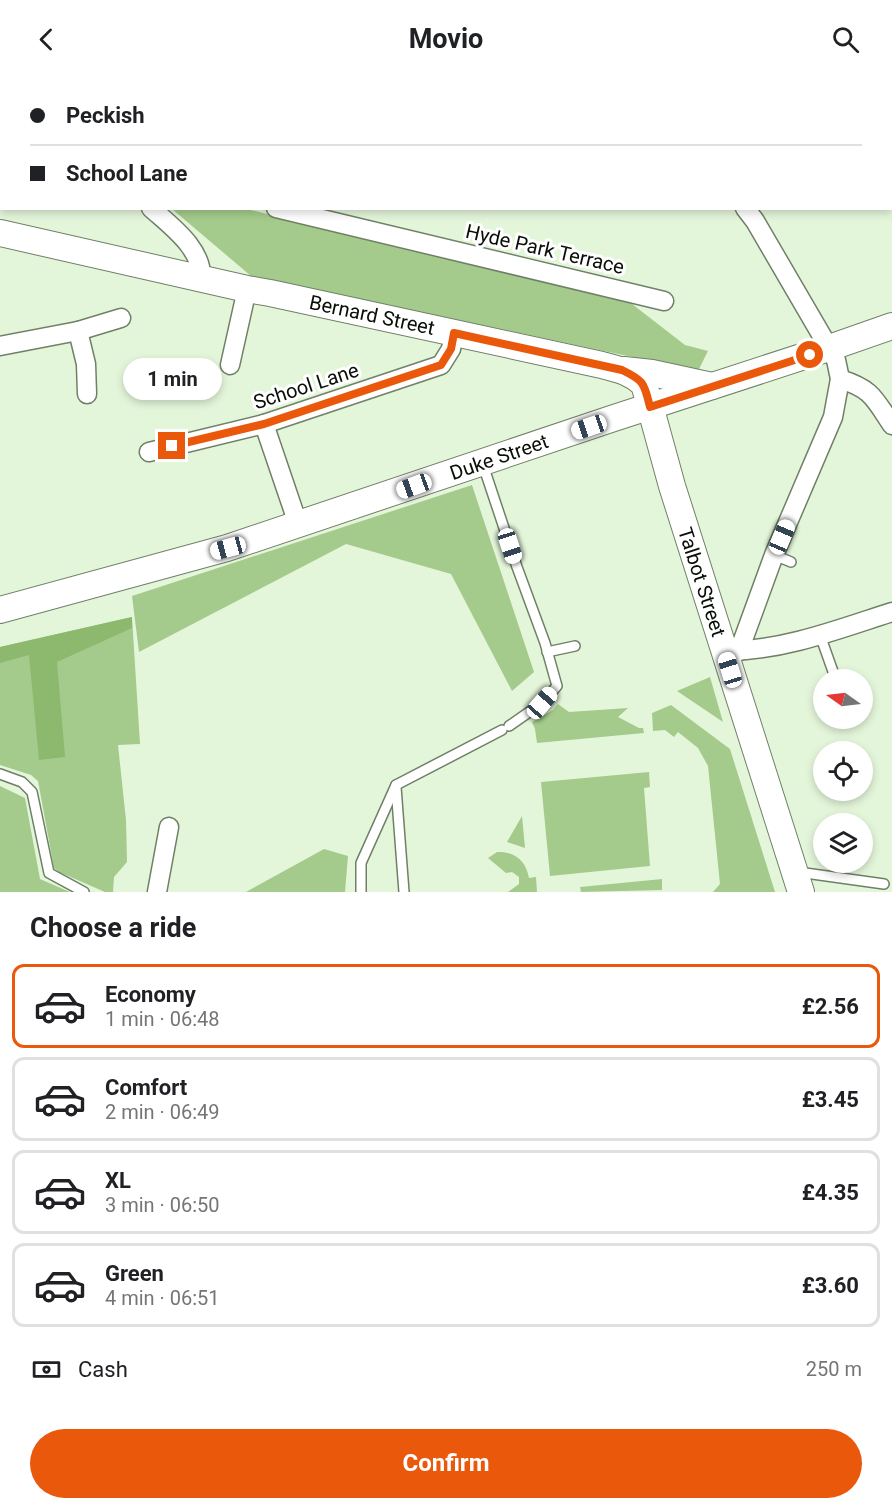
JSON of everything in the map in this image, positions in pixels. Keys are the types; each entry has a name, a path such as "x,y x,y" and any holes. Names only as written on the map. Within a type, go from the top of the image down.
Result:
{"main road":[{"name":"Bernard Street","path":"0,233 247,289 612,367 712,386"},
{"name":"Duke Street","path":"0,610 228,548 892,326"},
{"name":"Talbot Street","path":"612,367 636,377 644,384 672,486 732,651 798,882"}],"street":[{"path":"153,210 180,234 194,253 202,267 201,279"},
{"name":"Hyde Park Terrace","path":"284,210 664,301"},
{"path":"747,210 836,360 840,379 833,417 783,559 732,651 752,651 774,647 892,612"},
{"path":"230,365 247,289"},
{"path":"0,346 78,331 120,318"},
{"path":"78,331 86,364 87,394"},
{"name":"School Lane","path":"149,452 264,424 441,365 451,349 454,333"},
{"path":"840,379 859,385 870,394 892,425"},
{"path":"264,424 298,524"},
{"path":"157,892 169,827"}],"lane":[{"path":"362,892 361,863 396,785 505,728 542,703 557,686 482,463"},
{"path":"820,635 832,669"},
{"path":"547,652 575,646"},
{"path":"0,774 22,782 32,792 49,873 84,892"},
{"path":"396,785 404,892"},
{"path":"798,882 884,884"}],"green space":[{"path":"173,210 250,210 623,297 685,345 708,351 698,371 251,276"},
{"path":"472,485 534,672 512,691 451,574 346,544 139,652 132,596"},
{"path":"132,617 140,744 118,745 126,820 127,862 114,877 113,892 105,892 54,868 38,781 31,775 0,765 0,647"},
{"path":"132,617 132,628 57,662 65,757 39,760 29,655 0,663 0,647"},
{"path":"710,677 723,722 677,691"},
{"path":"558,704 569,712 628,708 618,717 643,728 644,733 537,743 532,722 553,710"},
{"path":"671,705 730,749 775,892 713,892 720,884 708,766 698,748 678,732 674,737 665,730 653,731 652,713"},
{"path":"649,772 650,787 644,788 650,866 550,876 541,782"},
{"path":"0,786 25,798 40,879 70,892 0,892"},
{"path":"522,816 525,848 507,842"},
{"path":"324,849 348,856 345,892 246,892"},
{"path":"497,852 514,855 522,862 529,878 536,877 537,892 508,892 519,884 519,877 512,872 506,873 488,858"},
{"path":"662,879 662,890 581,892 580,887"}],"route":[{"path":"172,446 264,424 441,365 451,349 454,333 622,370 644,384 650,407 810,355"}]}
